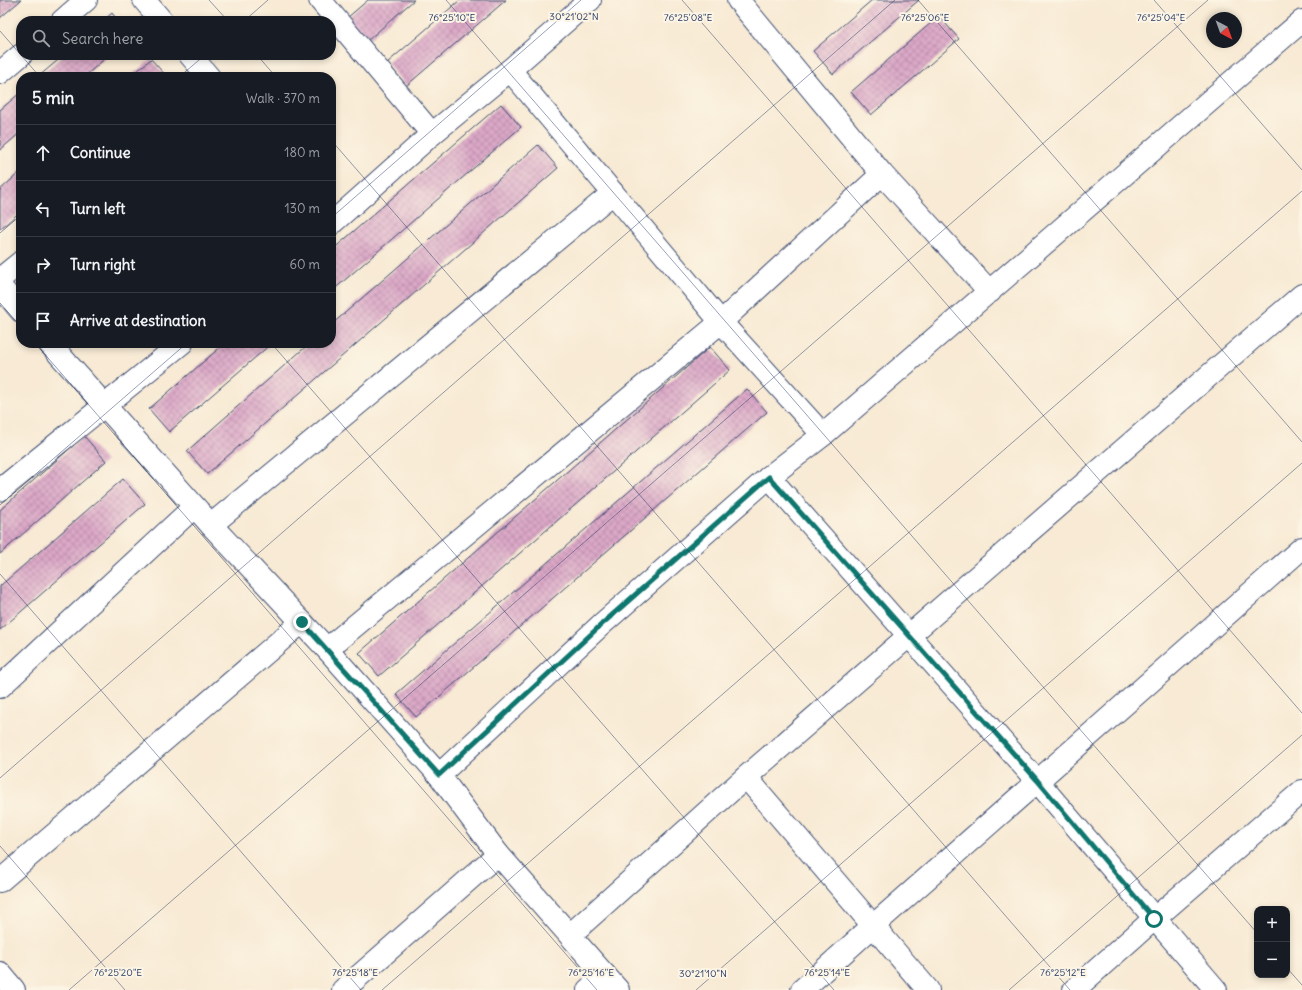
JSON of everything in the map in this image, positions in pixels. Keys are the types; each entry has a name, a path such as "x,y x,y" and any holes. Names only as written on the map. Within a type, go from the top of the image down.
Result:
{"street":[{"path":"68,16 86,0"},
{"path":"144,0 158,16"},
{"path":"320,0 333,16"},
{"path":"336,220 432,134 510,70 590,0"},
{"path":"738,0 882,174 990,292"},
{"path":"336,19 432,134"},
{"path":"439,775 602,624 769,477 823,435 1302,21"},
{"path":"0,73 16,59"},
{"path":"194,60 204,72"},
{"path":"510,70 721,322 823,435"},
{"path":"327,649 721,322 882,174"},
{"path":"211,525 613,193"},
{"path":"0,279 16,266"},
{"path":"0,286 16,305"},
{"path":"570,935 746,777 1302,295"},
{"path":"53,348 194,507 327,649 439,775 498,854 611,983 588,990"},
{"path":"0,490 176,348"},
{"path":"769,477 1037,780 1216,990"},
{"path":"0,687 194,507"},
{"path":"802,990 1037,780 1302,548"},
{"path":"0,880 302,622"},
{"path":"746,777 928,990"},
{"path":"1074,990 1302,791"},
{"path":"343,990 498,854"},
{"path":"0,972 14,990"}],"building":[{"path":"0,0 21,0 0,18"},
{"path":"368,0 414,0 367,41 347,18"},
{"path":"460,0 506,0 406,86 387,63"},
{"path":"872,0 919,0 833,74 813,51"},
{"path":"939,16 959,39 871,115 851,92"},
{"path":"58,60 103,60 90,72 44,72"},
{"path":"150,60 152,60 163,72 136,72"},
{"path":"16,96 16,136 0,150 0,110"},
{"path":"501,104 521,127 336,288 336,247"},
{"path":"538,145 558,168 207,474 187,451 304,348 336,348 336,321"},
{"path":"16,176 16,215 0,229 0,190"},
{"path":"710,347 730,370 379,676 359,653"},
{"path":"219,348 266,348 169,432 149,409"},
{"path":"747,389 767,412 416,717 396,694"},
{"path":"84,436 106,461 0,554 0,510"},
{"path":"123,479 145,504 0,630 0,586"}],"route":[{"path":"302,622 439,775 602,624 769,477 1037,780 1154,919"}]}
